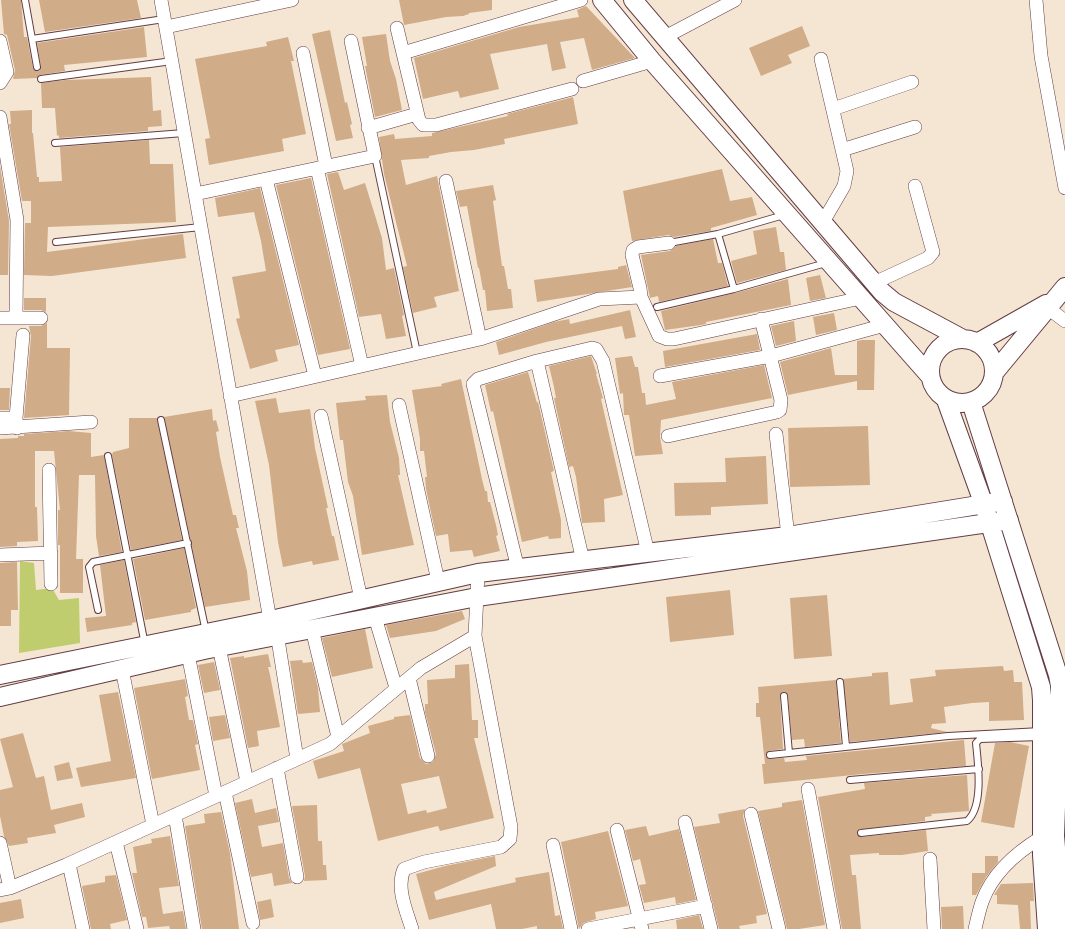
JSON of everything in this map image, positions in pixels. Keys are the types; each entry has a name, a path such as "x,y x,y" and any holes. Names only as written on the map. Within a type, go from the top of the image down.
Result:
{"street":[{"path":"161,0 230,396 274,625 297,759"},
{"path":"165,23 292,0"},
{"path":"403,52 581,0"},
{"path":"602,0 652,61 929,375 935,389 946,400 990,523 1041,686 1042,837 1060,926"},
{"path":"633,0 874,283 894,302 983,347 990,356 994,373"},
{"path":"665,37 735,0"},
{"path":"1036,0 1041,56 1065,188"},
{"path":"397,28 417,114 423,125 429,126 572,89"},
{"path":"0,41 7,72 0,83"},
{"path":"195,194 375,156 350,41"},
{"path":"303,53 322,167 362,366"},
{"path":"821,60 847,178 844,186 822,222"},
{"path":"583,81 652,61"},
{"path":"833,109 912,82"},
{"path":"368,128 417,114"},
{"path":"0,117 1,140 17,220 16,318"},
{"path":"842,150 915,127"},
{"path":"266,179 315,376"},
{"path":"446,181 480,339"},
{"path":"874,283 928,258 933,252 915,186"},
{"path":"669,243 638,247 632,250 641,298 659,336 667,339 689,336 861,298"},
{"path":"929,375 930,364 938,350 952,341 970,341 1057,297"},
{"path":"1057,297 1065,321"},
{"path":"946,400 955,403 971,402 984,395 990,387 994,373 1057,297"},
{"path":"230,396 480,339 599,299 641,298"},
{"path":"0,318 41,318"},
{"path":"668,436 777,412 780,410 781,400 762,319"},
{"path":"660,376 771,356 885,325"},
{"path":"17,423 23,335"},
{"path":"518,569 473,384 478,379 537,361 592,348 596,349 600,354 648,553"},
{"path":"537,361 582,561"},
{"path":"971,402 1058,675 1060,686 1060,926"},
{"path":"399,405 438,581"},
{"path":"321,416 361,599"},
{"path":"0,418 17,423"},
{"path":"0,428 17,423 91,422"},
{"path":"776,434 788,536"},
{"path":"49,470 51,584"},
{"path":"0,697 219,647 274,625 361,599 478,573 788,536 1003,501"},
{"path":"0,675 206,633 274,625 312,629 477,597 1009,520"},
{"path":"0,556 51,553"},
{"path":"412,929 401,889 401,877 404,869 424,862 501,846 510,839 511,827 475,636 478,573"},
{"path":"375,617 396,688"},
{"path":"312,629 338,737"},
{"path":"0,843 5,889 69,864 330,744 421,668 475,636"},
{"path":"219,647 247,782"},
{"path":"188,654 253,923"},
{"path":"122,669 153,825"},
{"path":"408,678 428,756"},
{"path":"277,768 297,877"},
{"path":"808,790 834,929"},
{"path":"751,814 779,929"},
{"path":"175,815 194,929"},
{"path":"685,822 711,929"},
{"path":"617,830 640,924"},
{"path":"975,929 982,901 992,884 1006,865 1025,847 1042,837"},
{"path":"116,842 138,929"},
{"path":"553,845 571,929"},
{"path":"930,858 934,929"},
{"path":"69,864 83,929"},
{"path":"588,929 640,924 706,906"}],"lane":[{"path":"26,0 36,67"},
{"path":"32,39 165,23"},
{"path":"41,79 172,62"},
{"path":"55,142 184,133"},
{"path":"375,156 417,353"},
{"path":"669,243 718,234 788,214"},
{"path":"56,242 201,227"},
{"path":"718,234 734,289"},
{"path":"657,307 734,289 830,262"},
{"path":"161,420 206,633"},
{"path":"108,456 145,646"},
{"path":"98,610 89,566 93,562 188,543"},
{"path":"840,682 846,746"},
{"path":"784,696 789,752"},
{"path":"770,755 948,736 1042,734"},
{"path":"861,833 967,821 973,816 976,808 978,769 976,743 980,739 1042,734"},
{"path":"850,780 978,769"}],"green space":[{"path":"20,561 34,563 36,590 52,588 59,600 79,598 80,643 19,653"}],"building":[{"path":"1,0 21,0 24,37 27,37 33,68 35,71 40,71 41,67 37,43 144,27 147,57 64,65 65,71 40,75 37,78 13,79 15,70 7,35 4,34"},
{"path":"39,0 137,0 141,18 45,32"},
{"path":"399,0 492,0 492,10 404,25"},
{"path":"586,6 635,58 592,70 584,38 560,42 566,68 552,71 547,44 490,54 499,89 460,98 458,91 423,99 414,58 519,27 579,17 577,10"},
{"path":"802,26 810,46 788,55 792,63 761,76 749,48"},
{"path":"330,30 345,103 347,102 352,124 350,125 353,138 336,141 312,34"},
{"path":"386,34 390,61 396,79 402,110 375,117 365,66 367,66 362,37"},
{"path":"288,37 294,61 291,61 306,134 282,139 284,151 209,165 205,139 210,138 195,59 267,46 266,42"},
{"path":"151,77 153,111 161,110 162,126 148,127 148,131 59,138 59,135 57,136 55,108 42,108 41,83 66,80"},
{"path":"573,97 578,124 504,139 505,144 429,156 429,158 401,160 406,185 437,176 459,291 434,297 437,307 413,313 403,267 407,266 384,174 379,137 394,134 395,139 432,136 432,133 508,116 507,114"},
{"path":"32,110 32,133 37,177 39,177 39,182 62,181 60,147 149,140 150,164 173,164 176,222 48,227 47,252 183,234 186,258 52,276 24,275 25,223 31,223 31,201 22,201 9,124 11,124 10,111"},
{"path":"0,166 9,221 8,275 0,275"},
{"path":"722,169 730,201 752,197 757,215 711,228 711,231 674,237 668,235 632,241 623,191"},
{"path":"338,172 344,190 365,183 382,238 386,270 394,268 404,315 402,316 406,336 386,339 381,314 359,317 327,174"},
{"path":"311,178 350,349 318,355 276,185"},
{"path":"493,185 496,200 493,201 502,266 504,266 508,289 511,289 513,308 487,311 485,290 483,290 478,268 467,206 460,207 456,191"},
{"path":"260,188 299,345 275,350 278,361 250,369 236,319 240,318 232,277 266,271 261,241 254,212 218,217 215,198"},
{"path":"776,227 780,252 784,252 786,270 737,283 731,261 757,254 753,231"},
{"path":"713,239 718,263 722,263 728,286 659,302 658,296 650,298 641,255 670,251 676,246"},
{"path":"626,265 632,287 537,302 534,280 618,269 618,267"},
{"path":"820,275 826,298 810,301 806,278"},
{"path":"788,279 791,305 706,322 706,324 701,325 665,330 661,311"},
{"path":"24,298 46,298 46,312 41,310 24,310"},
{"path":"630,310 636,337 625,339 622,326 546,342 499,355 496,342 554,322 569,319 570,324"},
{"path":"834,313 837,330 816,335 813,317"},
{"path":"794,321 796,341 776,346 771,326"},
{"path":"47,323 47,348 70,348 69,415 24,418 31,336 29,326 41,326"},
{"path":"757,334 760,350 665,367 663,351"},
{"path":"875,340 874,390 857,390 857,381 788,395 780,362 831,348 835,375 857,375 857,341"},
{"path":"591,356 603,398 601,399 623,495 604,499 605,522 582,523 576,477 573,466 569,467 554,398 556,398 549,366"},
{"path":"632,356 635,367 638,367 642,393 645,393 646,405 676,399 672,382 764,365 772,398 661,420 660,437 663,454 635,456 629,415 624,415 623,393 620,394 615,358"},
{"path":"528,372 537,403 538,402 554,471 551,472 561,520 561,538 549,539 548,536 522,542 493,411 491,412 485,385"},
{"path":"461,379 482,479 485,491 487,491 488,502 490,502 496,525 498,535 496,536 500,551 474,557 472,550 450,552 448,534 436,536 426,489 425,477 427,477 424,451 420,451 420,439 412,390 442,386 441,384"},
{"path":"0,388 10,388 9,410 0,410"},
{"path":"387,395 390,422 399,458 400,475 398,475 414,545 362,555 353,496 348,482 343,440 340,440 336,403 366,400 365,396"},
{"path":"276,398 279,413 310,409 315,448 328,508 326,508 339,560 313,565 312,561 283,567 278,542 269,465 255,401"},
{"path":"212,409 213,421 216,420 219,431 216,432 220,457 233,515 236,515 239,528 236,528 247,571 250,600 205,607 164,417"},
{"path":"129,418 157,418 182,540 131,550 112,455 113,452 129,448"},
{"path":"868,426 870,485 790,487 788,428"},
{"path":"69,431 91,433 91,457 104,455 122,552 99,556 96,536 95,475 79,475 76,559 83,559 83,593 60,593 58,510 60,510 54,451 35,451 35,507 37,507 38,541 17,542 17,546 0,547 0,439 18,438 18,436 24,436 24,434"},
{"path":"766,456 768,504 711,507 711,515 675,516 674,483 726,482 725,458"},
{"path":"184,548 196,608 191,610 191,612 145,620 133,559"},
{"path":"124,560 136,622 132,623 132,625 87,632 85,618 106,616 100,565"},
{"path":"17,562 18,610 11,610 11,626 0,626 0,563"},
{"path":"730,590 734,635 670,642 666,597"},
{"path":"827,595 832,656 794,659 790,598"},
{"path":"462,611 465,619 436,631 390,638 386,625"},
{"path":"365,629 373,668 332,677 322,638"},
{"path":"268,654 271,667 268,667 280,727 257,731 259,746 248,748 230,658 244,656 244,658"},
{"path":"302,660 303,663 312,662 318,688 320,712 298,714 290,661"},
{"path":"214,662 220,690 204,693 198,665"},
{"path":"469,664 472,720 478,720 478,738 474,738 494,818 440,831 438,826 378,841 360,768 318,779 313,761 344,751 342,744 370,733 368,726 394,719 394,717 410,715 420,758 426,764 433,762 436,754 425,712 425,704 428,704 427,680 455,678 455,665","holes":["439,776 447,808 427,813 426,810 408,814 401,784"]},
{"path":"1003,666 1004,671 1013,670 1014,682 1022,682 1024,720 989,721 989,702 972,703 944,707 946,723 932,724 931,728 947,732 850,742 843,679 872,676 872,673 888,672 890,705 913,702 910,679 936,676 935,670"},
{"path":"185,679 188,696 185,697 189,720 193,720 198,744 195,745 200,770 152,779 134,688"},
{"path":"836,680 841,743 805,747 804,739 792,740 788,696 786,692 783,692 780,696 783,749 768,751 766,755 767,758 784,758 785,762 807,760 806,756 964,740 966,766 764,784 762,764 765,764 760,717 756,717 756,703 759,703 758,687"},
{"path":"118,692 136,778 81,787 76,768 111,761 99,695"},
{"path":"225,715 230,738 213,741 209,717"},
{"path":"23,733 36,778 44,776 51,810 82,803 85,817 54,825 56,833 27,838 28,843 9,846 4,836 0,816 0,790 13,787 0,739"},
{"path":"1010,742 1029,746 1014,828 981,822 995,743"},
{"path":"69,762 73,778 57,781 54,766"},
{"path":"967,775 969,811 931,814 932,816 925,817 925,821 858,830 857,835 862,837 926,830 928,851 902,855 879,855 879,853 850,855 852,875 856,875 861,929 842,929 818,797 865,789 864,783"},
{"path":"252,799 255,813 276,808 279,822 258,826 262,847 283,843 289,878 292,883 274,886 272,873 251,877 235,803"},
{"path":"802,800 825,925 799,929 787,929 758,811 782,807 782,803"},
{"path":"317,805 318,841 322,841 323,865 326,865 327,880 304,881 305,876 292,806"},
{"path":"745,809 743,816 767,914 756,916 757,923 739,926 740,929 719,929 694,827 720,823 718,814"},
{"path":"221,812 230,853 239,929 202,929 185,826 205,823 204,814"},
{"path":"646,826 649,836 679,829 696,900 676,904 675,897 644,903 639,885 646,884 640,859 633,861 625,830"},
{"path":"608,831 628,906 595,912 596,919 583,923 579,929 561,842"},
{"path":"170,836 179,886 159,888 163,914 183,911 186,929 170,929 169,926 148,928 146,917 142,917 132,873 137,873 133,847 152,843 151,839"},
{"path":"495,856 496,866 434,892 436,900 516,882 515,878 549,872 555,916 560,915 563,929 537,929 537,926 522,929 496,929 491,904 429,920 416,874 445,866"},
{"path":"985,856 998,856 998,862 986,877 976,895 972,895 972,873 985,873"},
{"path":"116,875 127,920 110,924 111,929 91,929 82,886 105,882 105,876"},
{"path":"1033,883 1034,901 1030,901 1031,929 1020,929 1018,905 997,904 997,895 994,895 1001,884"},
{"path":"21,899 24,918 0,923 0,903"},
{"path":"271,899 274,917 260,920 257,902"},
{"path":"963,906 964,929 942,929 941,907"},
{"path":"699,915 703,929 677,929 676,920"}]}
